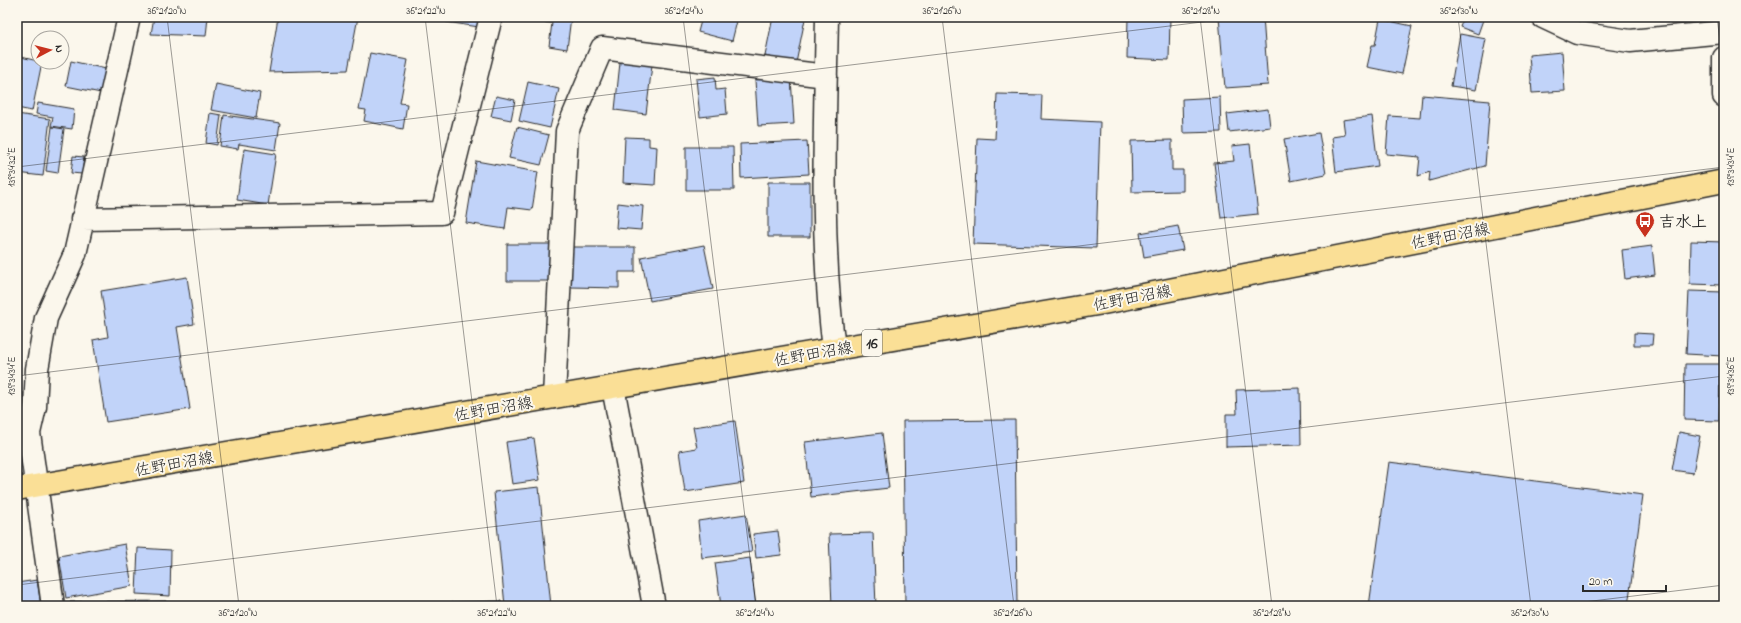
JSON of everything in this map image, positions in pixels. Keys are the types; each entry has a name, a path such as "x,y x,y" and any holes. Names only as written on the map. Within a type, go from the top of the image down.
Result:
{"main road":[{"name":"佐野田沼線","path":"27,488 1103,303 1724,181"}],"street":[{"path":"53,606 27,488 29,433 35,407 37,369 46,318 75,254 129,17"},
{"path":"82,219 442,213 491,17"},
{"path":"827,17 823,184 829,298 834,349"},
{"path":"1543,17 1577,32 1630,41 1724,32"},
{"path":"554,397 567,131 602,48 826,76"},
{"path":"1724,58 1724,96"},
{"path":"613,387 654,606"}],"building":[{"path":"154,17 208,17 206,36 151,34"},
{"path":"278,17 358,17 348,70 269,72"},
{"path":"446,17 481,17 479,27 446,22"},
{"path":"540,17 571,17 567,49 549,46 552,23 540,22"},
{"path":"702,17 738,17 732,41 698,32"},
{"path":"773,17 796,17 805,19 796,63 765,56"},
{"path":"1128,17 1170,17 1169,60 1127,58"},
{"path":"1219,17 1263,17 1268,85 1225,88"},
{"path":"1305,17 1328,17 1327,19"},
{"path":"1464,17 1484,17 1478,34 1460,27"},
{"path":"1380,19 1412,26 1402,74 1367,67 1372,45 1375,45"},
{"path":"1460,34 1486,39 1476,90 1451,86"},
{"path":"1562,52 1565,91 1532,93 1529,55"},
{"path":"370,53 408,60 400,103 407,104 403,129 364,121 366,110 359,109"},
{"path":"621,53 653,57 646,114 615,110"},
{"path":"17,56 30,59 30,70 40,70 32,111 17,108"},
{"path":"71,61 106,69 101,93 66,86"},
{"path":"715,77 716,90 725,89 727,114 700,117 696,79"},
{"path":"791,78 794,124 758,126 755,80"},
{"path":"528,82 559,89 550,128 519,121"},
{"path":"216,84 260,93 256,118 211,110"},
{"path":"997,94 1042,95 1041,119 1100,122 1096,248 973,244 977,138 995,139"},
{"path":"1422,95 1490,101 1485,166 1429,181 1430,172 1418,176 1420,157 1386,154 1389,116 1420,118"},
{"path":"496,96 515,100 511,120 491,116"},
{"path":"1220,97 1221,132 1183,133 1182,99"},
{"path":"38,103 74,109 72,129 51,126 53,117 36,114"},
{"path":"1268,109 1270,127 1229,132 1227,114"},
{"path":"210,113 221,115 217,145 206,143"},
{"path":"17,114 50,119 43,176 17,173"},
{"path":"224,115 280,123 276,150 239,144 238,149 220,146"},
{"path":"1372,116 1378,166 1336,172 1332,137 1345,135 1343,120"},
{"path":"52,127 64,129 58,173 46,171"},
{"path":"517,127 549,135 541,165 509,158"},
{"path":"1319,133 1326,174 1291,181 1284,139"},
{"path":"625,137 649,138 649,146 657,147 655,185 623,183"},
{"path":"1172,140 1172,170 1183,170 1183,191 1132,192 1131,141"},
{"path":"807,141 809,174 741,178 740,144"},
{"path":"1250,144 1258,214 1221,218 1214,163 1234,161 1232,146"},
{"path":"686,147 733,147 734,190 686,190"},
{"path":"244,149 276,154 268,205 237,200"},
{"path":"73,156 84,157 82,174 71,173"},
{"path":"476,161 538,172 532,210 508,207 505,229 466,223"},
{"path":"768,182 810,182 810,237 768,237"},
{"path":"618,203 643,206 641,230 616,228"},
{"path":"1178,226 1183,250 1144,257 1140,233"},
{"path":"1691,241 1724,242 1723,285 1690,284"},
{"path":"507,244 556,244 556,281 507,281"},
{"path":"704,245 713,289 650,301 641,257"},
{"path":"1652,246 1655,275 1625,279 1622,250"},
{"path":"572,247 635,247 635,272 619,272 619,288 571,287"},
{"path":"187,277 194,324 177,327 190,409 106,422 93,340 108,337 101,291"},
{"path":"1689,291 1724,292 1723,356 1686,354"},
{"path":"1634,333 1653,334 1652,345 1634,345"},
{"path":"1685,364 1720,364 1719,421 1684,420"},
{"path":"1300,388 1301,445 1226,447 1226,414 1237,414 1236,390"},
{"path":"1015,420 1017,605 905,606 903,421"},
{"path":"735,421 744,483 685,492 679,451 697,448 693,427"},
{"path":"1679,432 1700,436 1693,473 1672,470"},
{"path":"882,433 889,488 811,497 805,442"},
{"path":"534,438 540,480 512,484 506,442"},
{"path":"1389,462 1643,495 1628,606 1369,606"},
{"path":"539,487 551,606 505,606 494,492"},
{"path":"746,514 752,552 702,558 698,521"},
{"path":"778,531 781,555 756,558 753,534"},
{"path":"873,533 876,606 832,606 829,534"},
{"path":"125,544 132,586 66,598 59,556"},
{"path":"138,548 171,550 170,596 136,594"},
{"path":"750,558 756,606 721,606 715,563"},
{"path":"37,580 41,606 17,606 17,583"},
{"path":"166,601 166,606 70,606 70,602"},
{"path":"501,601 501,606 329,606"}],"place":[{"name":"吉水上","path":"1645,238"}]}
